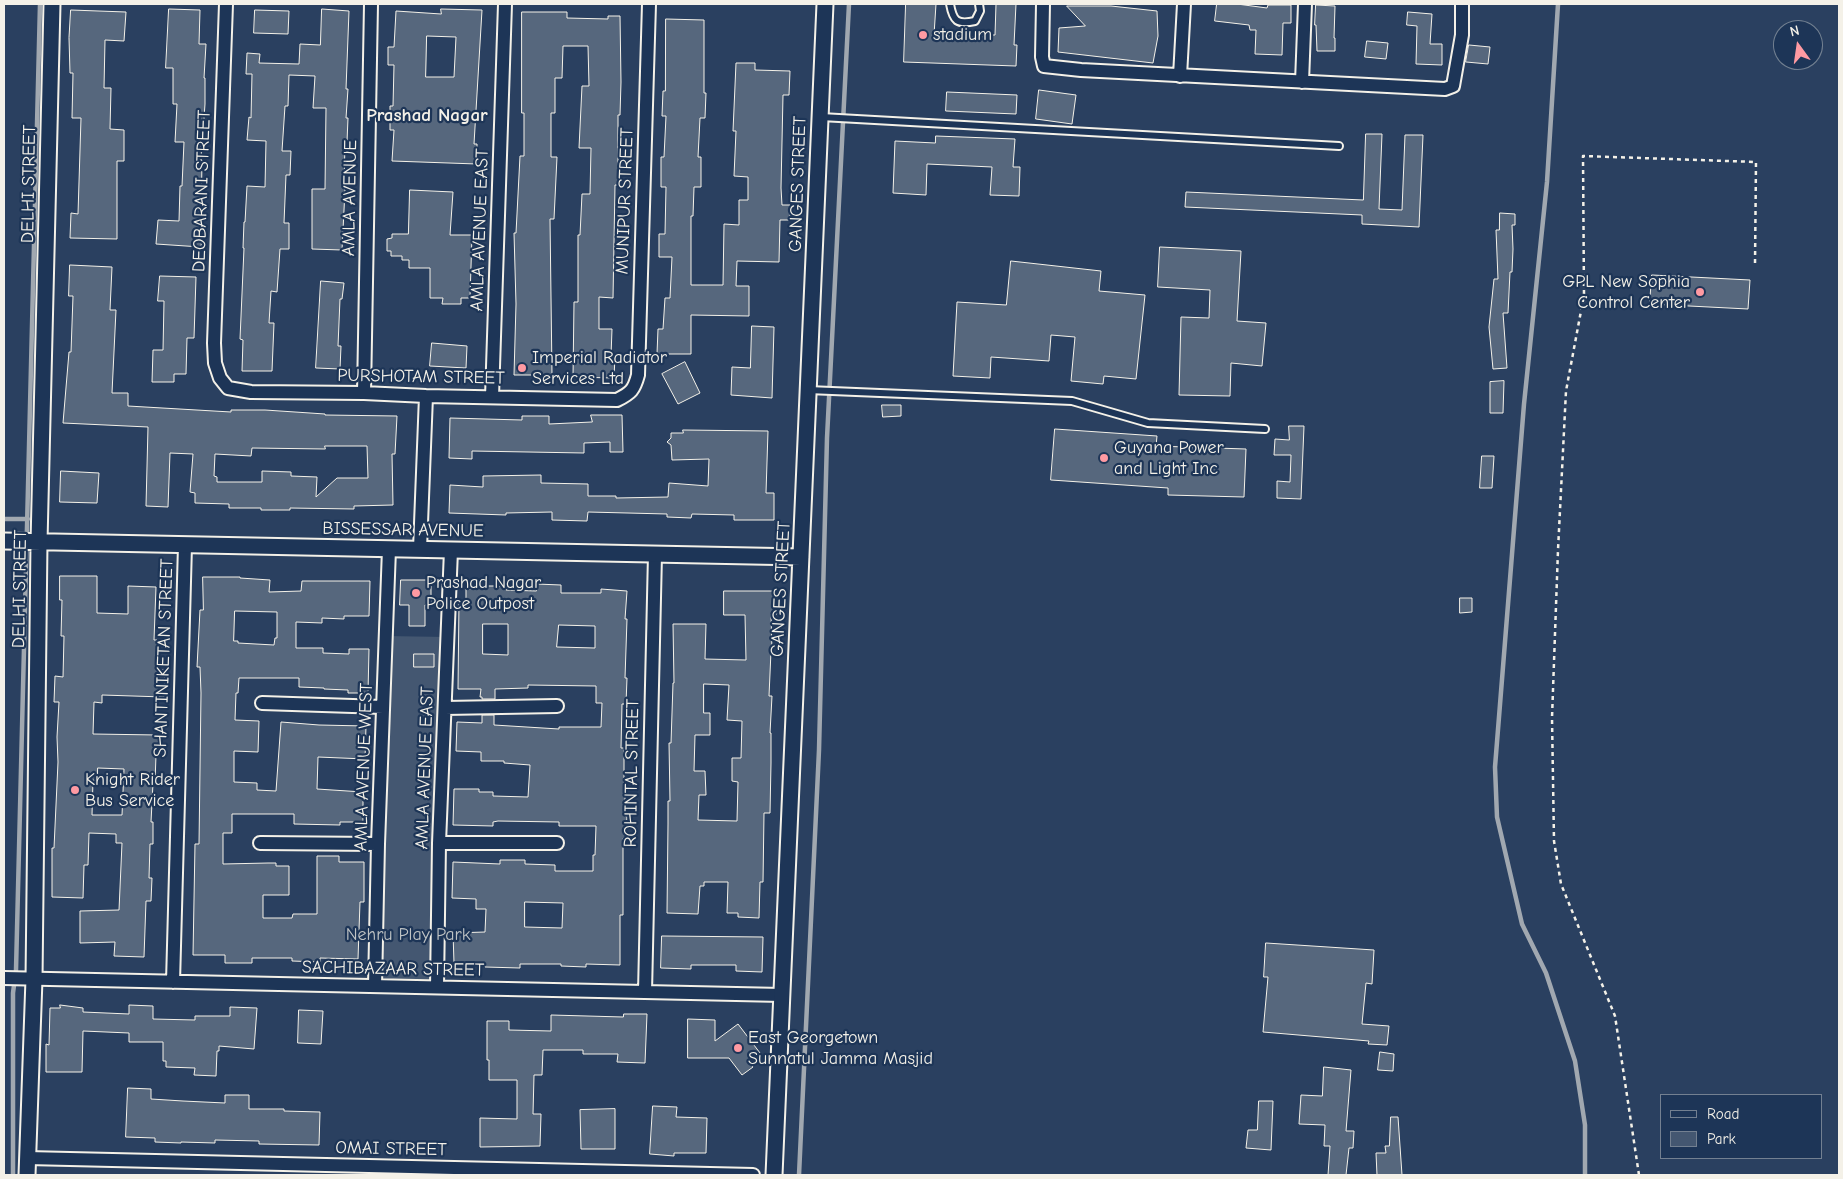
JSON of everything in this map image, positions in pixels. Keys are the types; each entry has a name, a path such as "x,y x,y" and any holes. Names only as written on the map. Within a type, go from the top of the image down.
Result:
{"street":[{"name":"DELHI STREET","path":"27,1175 32,541 52,4"},
{"name":"DEOBARANI STREET","path":"220,378 215,363 214,343 226,4"},
{"name":"AMLA AVENUE","path":"364,393 371,4"},
{"name":"AMLA AVENUE EAST","path":"492,397 506,4"},
{"name":"MUNIPUR STREET","path":"626,396 634,388 638,375 649,4"},
{"name":"GANGES STREET","path":"774,1175 825,4"},
{"path":"1043,4 1042,56 1044,66 1180,76 1445,89 1453,86 1462,35 1462,4"},
{"path":"1180,76 1184,4"},
{"path":"1302,82 1305,4"},
{"name":"PURSHOTAM STREET","path":"220,378 228,388 251,392 616,400 626,396"},
{"path":"420,549 426,396"},
{"name":"BISSESSAR AVENUE","path":"4,541 801,557"},
{"name":"SHANTINIKETAN STREET","path":"173,982 185,545"},
{"name":"AMLA AVENUE WEST","path":"375,986 378,844 389,549"},
{"name":"AMLA AVENUE EAST","path":"437,988 439,843 450,550"},
{"name":"ROHINTAL STREET","path":"645,992 655,554"},
{"path":"262,703 383,707"},
{"path":"445,708 558,706"},
{"path":"260,843 378,844"},
{"path":"439,843 557,843"},
{"name":"SACHIBAZAAR STREET","path":"4,978 782,995"},
{"name":"OMAI STREET","path":"27,1158 753,1175"}],"lane":[{"path":"950,4 954,17 960,23 975,21 980,11 979,4"},
{"path":"820,117 1339,146"},
{"path":"808,390 1072,401 1148,424 1265,429"}],"path":[{"path":"1639,1175 1616,1016 1561,884 1554,841 1552,718 1558,550 1566,391 1584,295 1583,156 1756,162 1755,265"}],"green space":[{"name":"Nehru Play Park","path":"385,636 447,637 437,987 375,986"}],"building":[{"name":"stadium","path":"906,4 936,4 934,35 987,37 987,35 995,35 996,4 1016,4 1014,45 1017,45 1016,66 904,62"},
{"path":"1217,4 1237,4 1267,8 1268,5 1291,5 1291,23 1283,23 1282,55 1255,54 1256,30 1250,30 1249,25 1215,21"},
{"path":"1316,5 1335,6 1335,51 1317,51"},
{"path":"1067,6 1111,6 1157,11 1158,36 1153,63 1058,52 1059,28 1085,26"},
{"path":"169,9 200,10 199,44 206,44 205,104 201,160 201,222 203,222 201,247 156,244 158,220 179,221 180,186 182,186 184,142 175,142 177,104 173,104 173,68 166,68"},
{"path":"322,9 349,11 346,89 348,89 346,118 348,118 347,142 345,142 342,250 312,249 312,189 325,189 326,108 313,108 315,76 289,75 288,106 285,106 282,151 291,151 290,175 286,175 284,223 289,223 289,249 280,249 277,292 271,291 269,323 274,323 272,371 242,371 243,340 240,339 247,186 265,187 266,141 247,140 249,117 251,118 252,74 246,74 247,53 260,54 259,63 299,64 300,44 320,45"},
{"path":"441,9 482,10 474,144 477,144 477,164 392,161 394,130 390,130 390,106 393,106 394,65 388,65 388,47 394,47 396,11 441,14","holes":["427,36 456,37 454,77 426,77"]},
{"path":"71,10 126,12 124,41 105,40 104,88 111,88 110,129 124,130 124,161 117,161 117,239 70,238 71,213 78,214 81,118 72,118 73,73 70,73 69,38"},
{"path":"255,10 289,11 288,34 254,33"},
{"path":"522,12 567,12 567,18 608,19 608,16 620,16 621,82 620,115 618,115 618,185 615,185 613,298 599,297 599,329 612,329 611,356 615,356 614,378 573,377 574,302 578,302 578,235 580,235 582,194 590,194 591,148 579,148 582,86 589,86 588,46 563,46 562,78 555,78 555,113 551,113 551,157 557,157 554,219 550,219 552,375 514,375 516,304 514,233 516,233 520,156 524,156"},
{"path":"1408,12 1432,14 1430,44 1442,44 1442,65 1416,64 1417,26 1407,25"},
{"path":"666,19 704,20 705,118 700,118 698,157 701,157 701,187 694,187 693,216 691,216 691,285 723,285 724,224 739,225 739,200 748,200 748,177 734,176 736,131 733,131 736,63 755,63 755,70 790,71 789,95 783,95 781,188 782,205 790,205 790,220 780,220 779,262 737,261 736,286 749,286 749,316 691,315 691,354 657,354 658,329 663,329 665,298 670,298 672,257 659,257 659,234 665,234 666,187 661,187 661,157 664,157 666,116 662,116 663,91 665,91"},
{"path":"1367,41 1388,43 1386,59 1365,57"},
{"path":"1469,45 1490,47 1488,64 1466,62"},
{"path":"1039,90 1076,95 1072,124 1036,119"},
{"path":"947,92 1017,95 1016,114 946,111"},
{"path":"1366,134 1382,134 1379,209 1402,210 1405,135 1423,135 1419,227 1362,224 1362,215 1185,207 1186,192 1363,200"},
{"path":"936,136 1015,139 1013,167 1020,167 1019,196 990,195 992,167 927,164 926,195 893,193 895,141 935,143"},
{"path":"410,190 453,192 450,235 472,235 470,298 461,298 461,304 442,304 443,298 430,298 430,268 409,268 409,260 402,260 402,256 391,256 391,251 387,251 387,239 392,238 392,234 408,234"},
{"path":"1500,213 1515,214 1515,225 1512,225 1512,272 1510,272 1508,313 1503,313 1507,368 1493,369 1489,327 1494,279 1498,279 1496,230 1499,230"},
{"path":"1160,247 1241,251 1237,321 1266,323 1262,366 1231,363 1230,396 1179,395 1181,317 1209,318 1210,290 1158,287"},
{"path":"1011,261 1101,271 1099,291 1145,295 1136,379 1104,376 1103,384 1071,381 1075,337 1051,335 1049,361 991,357 990,378 953,376 957,302 1006,305"},
{"path":"70,265 112,267 110,310 116,310 112,393 128,393 128,406 231,412 231,410 265,410 325,415 397,416 395,454 392,454 393,505 354,506 354,509 290,508 290,510 261,510 261,508 229,508 229,504 195,503 195,493 190,492 193,454 170,453 168,507 146,506 148,427 63,423 69,352 71,352 73,296 69,296","holes":["325,446 367,446 368,478 337,478 316,497 317,477 291,476 291,472 262,471 262,482 217,482 217,477 214,476 215,454 251,456 252,448 325,449"]},
{"name":"GPL New Sophia Control Center","path":"1652,275 1750,280 1748,309 1650,304"},
{"path":"160,276 196,277 194,338 187,338 186,374 174,374 174,382 152,382 153,350 163,350 164,301 158,301"},
{"path":"321,281 344,283 342,299 340,299 338,346 341,346 340,369 316,368"},
{"path":"752,326 774,327 772,398 731,395 732,367 750,368"},
{"path":"432,343 467,346 466,368 430,366"},
{"path":"685,362 700,393 678,404 662,374"},
{"path":"1504,381 1503,413 1490,413 1490,382"},
{"path":"882,405 901,405 901,416 883,417"},
{"path":"591,415 622,415 623,452 610,452 610,442 584,443 584,453 472,451 472,459 449,458 450,418 522,420 522,416 549,416 549,424 592,422"},
{"path":"1289,426 1304,426 1301,499 1277,498 1277,481 1290,482 1291,455 1274,455 1275,439 1289,440"},
{"path":"1055,429 1157,436 1156,446 1246,449 1244,497 1168,495 1168,488 1051,480"},
{"path":"683,430 768,431 766,493 774,493 774,520 734,520 734,515 692,514 691,518 667,517 667,514 588,512 587,521 552,520 552,512 506,513 506,515 449,513 450,485 483,487 483,476 541,475 541,483 588,484 588,496 616,496 616,498 668,497 669,483 708,486 709,459 672,460 671,445 667,442 671,438 671,433 683,433"},
{"path":"1482,456 1494,456 1492,488 1480,488"},
{"path":"61,471 99,473 97,503 60,502"},
{"path":"60,576 97,576 97,613 128,614 128,586 156,587 154,640 157,640 157,670 165,670 164,697 102,695 102,703 94,702 93,734 158,735 158,755 156,755 155,783 153,783 151,822 153,822 153,844 150,844 149,878 152,878 151,901 146,901 144,957 114,956 115,942 80,943 80,911 119,910 122,843 116,843 116,834 89,833 88,865 84,865 83,898 52,897 52,848 54,848 59,702 54,702 55,676 63,677 64,636 61,636 62,600 60,600","holes":["98,768 124,769 122,815 92,815 93,780 97,781"]},
{"path":"203,577 240,577 270,580 269,592 301,591 302,581 370,581 369,616 344,616 344,619 322,618 322,623 296,622 296,648 323,648 323,653 349,654 349,649 369,649 368,693 348,693 348,690 299,687 299,678 239,678 238,693 236,693 235,720 259,721 258,752 234,751 234,782 257,783 257,790 276,791 281,722 366,726 365,759 318,757 317,789 363,792 363,822 340,822 340,825 294,824 294,814 232,814 232,833 223,833 223,864 276,863 276,866 289,866 289,895 263,895 263,918 292,918 293,914 317,914 317,856 339,856 339,862 364,862 364,902 360,902 358,959 320,958 320,962 292,961 292,958 252,958 252,963 225,963 225,955 193,955 195,844 199,844 201,693 200,667 197,667 200,610 203,610","holes":["235,611 277,612 277,638 275,638 274,645 238,643 238,641 234,641"]},
{"name":"Prashad Nagar Police Outpost","path":"401,580 431,580 431,605 425,605 425,626 409,626 409,605 400,605"},
{"path":"536,584 561,585 561,593 601,593 601,589 627,591 625,678 627,678 626,704 622,704 621,748 624,748 625,816 627,816 626,838 623,838 623,915 620,915 620,965 586,964 586,967 561,966 561,964 520,964 520,968 485,967 485,963 454,963 453,933 485,932 486,909 476,909 476,899 452,898 453,862 500,864 500,860 525,860 525,864 555,865 555,871 593,871 596,826 559,826 559,822 498,821 493,822 493,826 453,825 454,789 479,789 479,792 493,792 493,796 528,797 530,765 504,763 504,761 481,761 481,752 456,751 457,722 482,723 482,715 494,715 494,725 559,729 559,727 601,727 602,703 596,703 596,686 528,685 528,688 495,689 495,699 482,699 480,697 481,689 458,689 459,601 466,601 466,589 506,586 506,590 536,591","holes":["483,624 508,624 508,655 483,654","559,625 595,626 595,648 557,647","525,902 563,903 562,928 525,927"]},
{"path":"724,591 777,591 777,614 771,614 772,651 769,696 772,696 770,813 764,813 763,882 760,882 759,918 738,917 738,913 727,913 728,882 704,882 704,886 700,886 698,914 667,913 668,801 670,801 669,743 671,743 674,683 673,624 706,624 705,659 746,660 745,615 724,615","holes":["704,684 729,685 727,720 742,721 741,758 732,758 732,781 738,782 737,821 698,820 699,795 706,795 705,771 694,771 695,735 710,735 710,713 704,713"]},
{"path":"1460,598 1472,598 1472,612 1460,613"},
{"path":"414,654 434,654 434,667 414,667"},
{"path":"662,936 763,937 762,972 736,971 736,965 691,965 691,969 661,968"},
{"path":"1266,943 1374,950 1372,984 1366,983 1362,1024 1389,1026 1387,1045 1368,1044 1369,1041 1263,1032 1268,977 1264,977"},
{"path":"60,1005 83,1008 83,1012 129,1014 129,1005 153,1006 153,1019 195,1020 195,1016 230,1016 230,1007 257,1008 254,1049 219,1046 216,1076 194,1075 195,1068 166,1067 166,1061 163,1061 163,1042 129,1042 129,1033 83,1031 82,1072 46,1072 46,1044 49,1045 50,1008 60,1008"},
{"path":"299,1010 323,1011 321,1044 298,1043"},
{"path":"624,1014 647,1014 645,1063 617,1062 618,1054 583,1054 583,1050 543,1050 542,1075 534,1075 533,1114 541,1114 540,1146 480,1147 480,1118 517,1119 517,1080 489,1080 487,1021 509,1021 509,1030 551,1031 551,1015 623,1017"},
{"path":"688,1019 715,1020 715,1041 738,1024 760,1053 748,1061 753,1067 742,1075 729,1058 688,1058"},
{"path":"1380,1052 1394,1054 1393,1071 1378,1070"},
{"path":"1324,1067 1351,1070 1346,1131 1354,1131 1353,1148 1349,1148 1346,1175 1328,1175 1330,1146 1324,1146 1325,1125 1299,1124 1301,1095 1322,1096"},
{"path":"128,1088 151,1089 151,1099 225,1103 225,1095 249,1095 249,1109 320,1112 319,1145 259,1144 259,1141 215,1140 215,1143 155,1142 155,1138 126,1137"},
{"path":"1259,1101 1273,1101 1271,1150 1246,1148 1248,1130 1257,1130"},
{"path":"653,1106 677,1107 676,1117 707,1118 706,1153 674,1153 674,1156 650,1154"},
{"path":"615,1109 615,1149 581,1149 580,1110"},
{"path":"1391,1117 1398,1117 1402,1175 1377,1175 1376,1153 1386,1153 1385,1146 1389,1146"}],"waterway":[{"path":"13,1175 13,993 16,970 40,4"},
{"path":"799,1175 819,750 827,438 849,4"},
{"path":"1558,4 1547,182 1524,404 1495,767 1497,817 1522,924 1546,973 1575,1061 1585,1125 1585,1175"},
{"path":"4,519 28,519"}],"place":[{"name":"stadium","path":"923,35"},
{"name":"GPL New Sophia Control Center","path":"1700,292"},
{"name":"Imperial Radiator Services Ltd","path":"522,368"},
{"name":"Guyana Power and Light Inc","path":"1104,458"},
{"name":"Prashad Nagar Police Outpost","path":"416,593"},
{"name":"Knight Rider Bus Service","path":"75,790"},
{"name":"East Georgetown Sunnatul Jamma Masjid","path":"738,1048"}],"district":[{"name":"Prashad Nagar","path":"427,116"}]}
